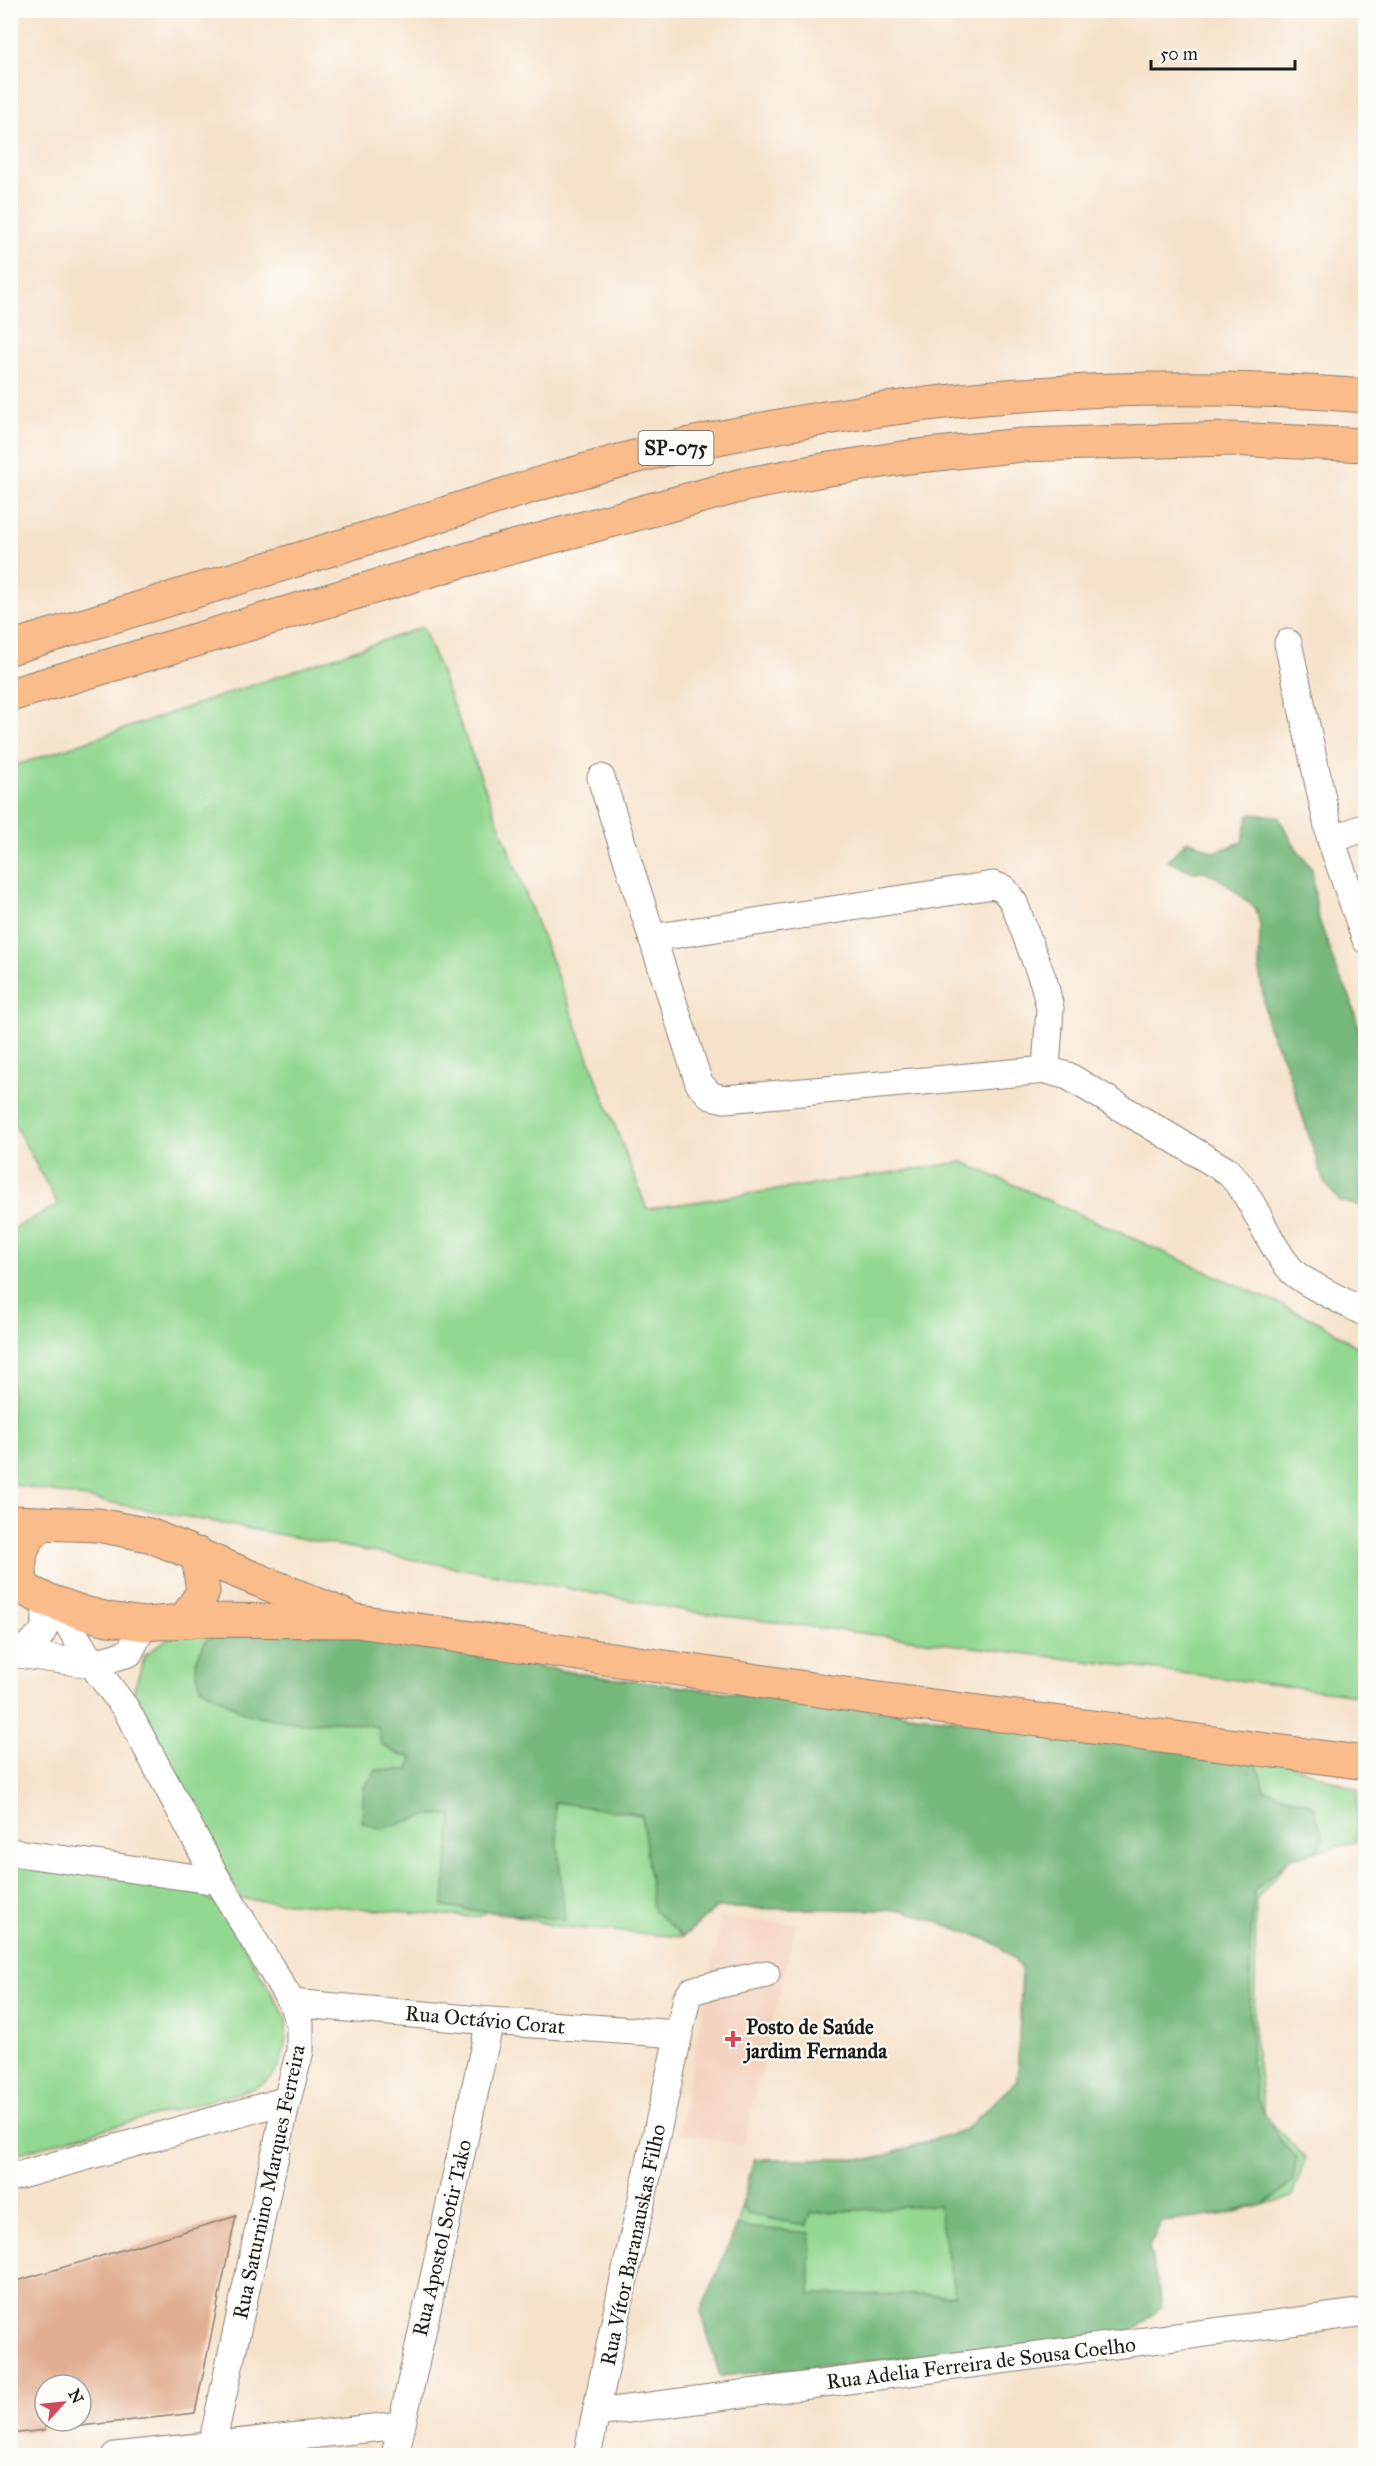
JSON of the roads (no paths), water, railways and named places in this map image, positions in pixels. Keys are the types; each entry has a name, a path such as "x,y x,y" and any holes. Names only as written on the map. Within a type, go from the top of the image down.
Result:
{"main road":[{"name":"SP-075","path":"10,648 611,464 672,448 805,422 986,397 1103,390 1261,388 1365,396"},
{"name":"SP-075","path":"10,695 465,560 702,496 777,479 909,456 1022,445 1228,439 1365,445"},
{"path":"10,1522 98,1525 139,1533 198,1554 358,1621"},
{"path":"45,1523 33,1531 21,1549 19,1563 33,1592 84,1614 144,1624 184,1620 358,1621 872,1698 1365,1763"},
{"path":"184,1620 203,1592 198,1554"}],"street":[{"path":"1288,643 1331,840 1365,940"},
{"path":"601,778 699,1083 711,1096 725,1099 1046,1070 1068,1076 1227,1171 1237,1181 1264,1230 1294,1273 1365,1313"},
{"path":"1331,840 1365,827"},
{"path":"652,938 993,885 1004,889 1014,903 1044,983 1050,1008 1046,1070"},
{"path":"13,1654 34,1643 45,1629 47,1618 33,1592"},
{"name":"Rua Saturnino Marques Ferreira","path":"33,1592 126,1709 218,1881 292,2003 300,2024 300,2051 287,2100 212,2445"},
{"path":"13,1654 92,1664 129,1653 144,1624"},
{"name":"Rua Saturnino Marques Ferreira","path":"126,1709 125,1665 129,1653"},
{"path":"10,1852 218,1881"},
{"name":"Rua Vítor Baranauskas Filho","path":"587,2456 687,1998 692,1991 766,1974"},
{"name":"Rua Octávio Corat","path":"292,2003 490,2021 678,2034"},
{"name":"Rua Apostol Sotir Tako","path":"395,2456 490,2021"},
{"path":"10,2178 287,2100"},
{"name":"Rua Adelia Ferreira de Sousa Coelho","path":"597,2413 1365,2313"},
{"path":"115,2456 400,2425"}],"place":[{"name":"Posto de Saúde jardim Fernanda","path":"733,2039"}]}
